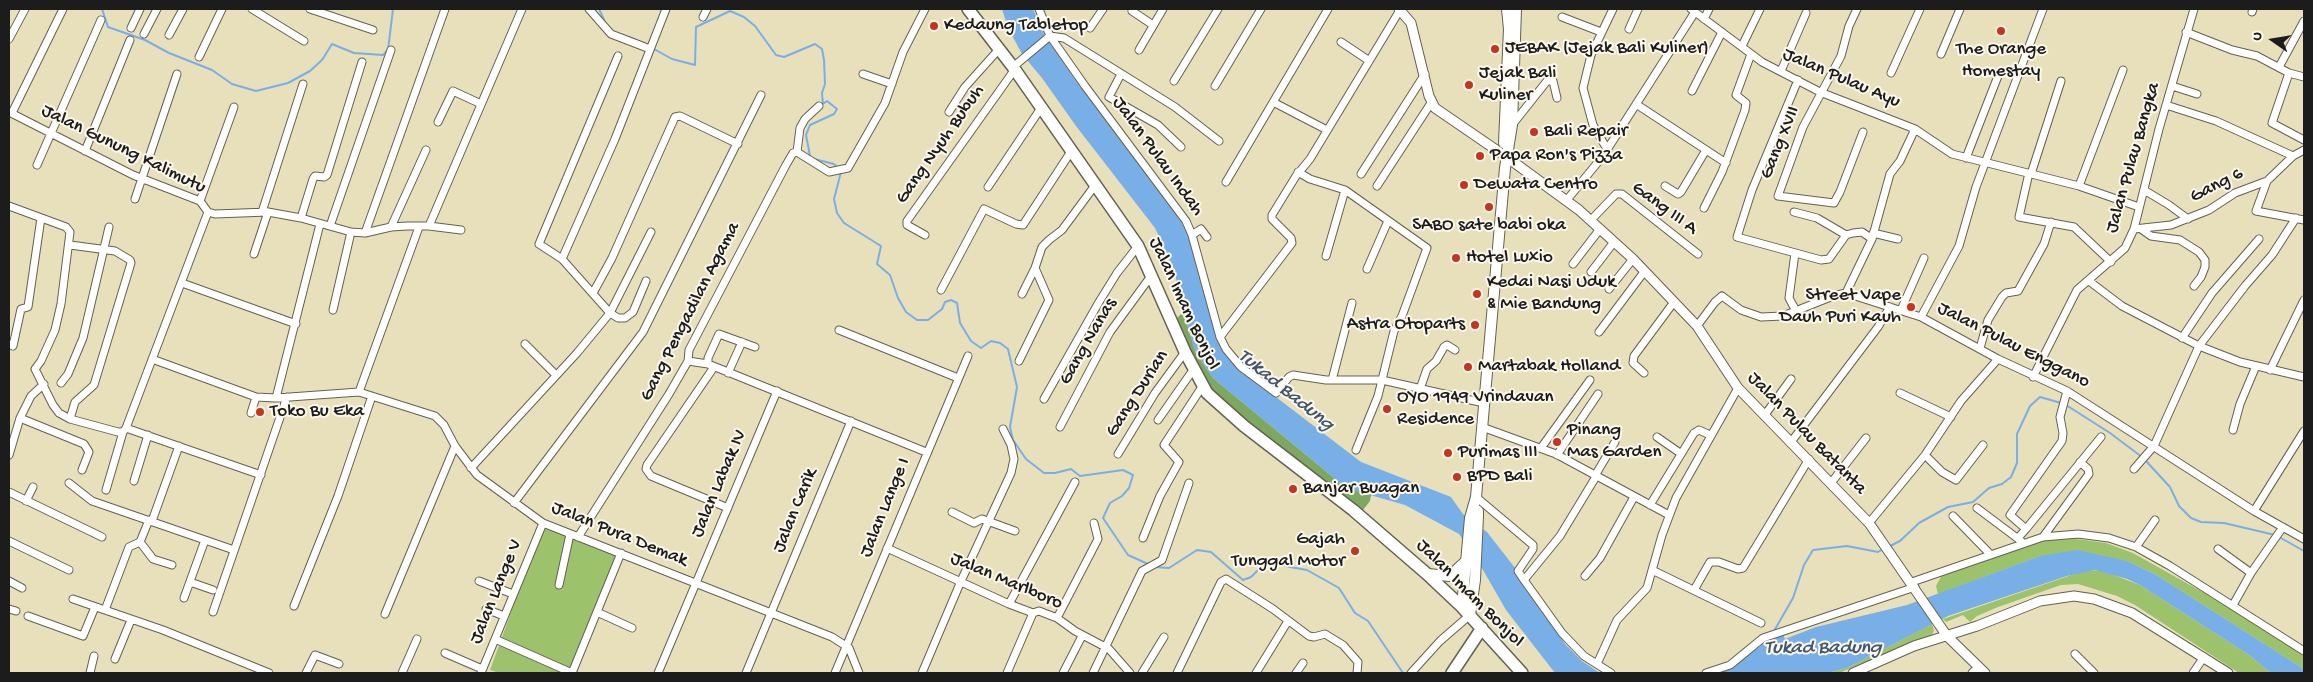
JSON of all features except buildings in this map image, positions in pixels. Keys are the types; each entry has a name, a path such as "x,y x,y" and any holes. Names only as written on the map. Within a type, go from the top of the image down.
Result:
{"highway":[{"name":"Jalan Imam Bonjol","path":"968,9 1016,65 1040,108 1072,150 1138,246 1184,352 1202,386 1244,426 1334,495 1427,574 1466,611 1522,673"},
{"path":"1452,673 1482,628"}],"main road":[{"path":"1466,611 1505,160 1509,30 1507,9"},
{"path":"1505,160 1512,125 1516,9"},
{"path":"1427,574 1450,576 1470,560"}],"street":[{"path":"9,39 25,9"},
{"path":"10,112 63,9"},
{"path":"131,28 140,9"},
{"path":"144,34 157,9"},
{"path":"169,35 183,9"},
{"path":"199,57 222,9"},
{"path":"255,9 304,41"},
{"path":"310,9 373,30"},
{"path":"365,233 445,9"},
{"path":"429,226 521,9"},
{"path":"589,9 611,34 652,46"},
{"path":"562,259 615,138 666,9"},
{"path":"703,17 706,9"},
{"path":"820,106 805,119 800,128 796,152 828,172 848,168 878,117 903,52 925,9"},
{"name":"Jalan Pulau Indah","path":"1039,9 1049,37 1121,136 1179,210 1192,235 1220,337 1226,349 1242,367 1276,393 1291,376 1332,380 1382,380 1484,403"},
{"path":"1090,28 1103,9"},
{"path":"1139,50 1163,9"},
{"path":"1174,81 1218,9"},
{"path":"1215,86 1261,9"},
{"path":"1226,182 1328,9"},
{"path":"1220,337 1292,243 1291,238 1272,217 1298,172 1310,159 1400,9 1411,23 1431,103 1377,186"},
{"path":"1607,149 1593,125 1583,88 1587,66 1613,9"},
{"path":"1629,29 1638,9"},
{"path":"1704,19 1709,9"},
{"path":"1742,46 1760,9"},
{"name":"Gang XVII","path":"1857,9 1849,26 1841,56 1820,92 1803,127 1778,196 1834,202 1840,192 1864,132"},
{"path":"1892,73 1920,9"},
{"path":"1942,54 1960,9"},
{"path":"1921,317 1958,246 1986,162 2043,9"},
{"name":"Jalan Pulau Bangka","path":"2033,377 2073,297 2125,248 2138,229 2139,207 2186,32 2194,9"},
{"path":"1566,201 1607,149 1693,10"},
{"name":"Jalan Pulau Ayu","path":"1693,10 1762,62 1820,92 1915,129 1952,154 2079,186 2139,207"},
{"path":"1132,12 1153,25"},
{"path":"1781,71 1806,13"},
{"path":"1562,17 1601,32"},
{"path":"37,164 101,20"},
{"path":"2279,67 2304,21"},
{"path":"1692,91 1722,32"},
{"path":"2186,32 2232,50 2257,56 2289,73 2304,77"},
{"path":"1016,65 1049,37 1068,40 1175,107 1219,141"},
{"path":"85,151 130,40"},
{"path":"1341,42 1368,60"},
{"path":"949,112 965,86 1000,48"},
{"path":"330,226 392,50"},
{"path":"1704,208 1726,163 1746,107 1745,102 1736,95 1751,54"},
{"path":"618,56 539,244 562,259 610,313 622,319 629,316 646,281"},
{"path":"301,218 313,179 315,176 324,177 327,175 362,62"},
{"name":"Gang Nyuh Bubuh","path":"925,234 907,225 907,222 1016,65"},
{"path":"2079,186 2123,70"},
{"path":"2289,73 2272,123 2304,140"},
{"path":"135,199 177,74"},
{"path":"863,74 892,84"},
{"path":"1122,74 1110,98 1152,122 1181,147"},
{"path":"1361,174 1425,74"},
{"path":"1966,158 1998,76"},
{"path":"1798,80 1754,184 1736,236 1821,260 1829,259 1846,236 1862,232 1872,236 1898,239"},
{"path":"1512,125 1547,81 1553,81 1557,98"},
{"path":"2061,81 2030,174 2019,216 2077,229 2111,262"},
{"path":"254,254 264,212 303,84"},
{"path":"2172,86 2197,94"},
{"path":"438,122 453,91 481,104"},
{"path":"514,503 643,332 761,95"},
{"path":"1273,102 1327,130"},
{"name":"Jalan Pulau Batanta","path":"1431,103 1440,113 1592,220 1633,259 1697,326 1738,388 1809,459 1868,523 1921,596 1947,636"},
{"path":"1636,104 1726,163"},
{"path":"2166,105 2216,121 2293,156"},
{"path":"200,201 234,106"},
{"path":"988,187 1040,108"},
{"name":"Jalan Gunung Kalimutu","path":"10,112 141,179 200,201 208,212 220,216 264,212 301,218 351,232 365,233 391,227 429,226 461,230"},
{"path":"593,293 612,258 675,117 680,116 738,144"},
{"path":"1697,326 1715,302 1722,296 1741,310 1761,317 1783,316 1833,296 1846,293 1872,236 1890,174 1900,161 1915,129"},
{"path":"391,227 426,150"},
{"path":"941,290 986,209 1016,224 1023,224 1072,150"},
{"path":"1665,186 1678,194 1681,192 1706,150"},
{"name":"Gang 6","path":"2138,229 2171,225 2210,210 2235,193 2268,181 2293,156 2304,150"},
{"name":"Gang Pengadilan Agama","path":"578,537 664,403 688,361 689,350 786,165 793,153 796,152"},
{"path":"1298,172 1310,179 1345,190 1425,246 1427,250 1394,332 1382,380 1356,450"},
{"path":"2134,469 2145,459 2154,446 2199,346 2300,219 2256,211 2268,181"},
{"path":"1022,294 1046,242 1062,230 1096,184"},
{"path":"1326,256 1345,190"},
{"path":"2144,190 2188,219"},
{"name":"Gang III A","path":"1592,220 1616,194 1622,194 1698,254"},
{"path":"9,206 69,230 70,245 55,330 46,352 35,369 56,410 70,419 97,428 124,430 148,435 261,475"},
{"path":"106,490 124,430 208,212"},
{"path":"1794,212 1817,218 1846,236"},
{"path":"9,344 13,346 20,310 28,307 41,218"},
{"path":"1367,269 1388,221"},
{"path":"1980,348 1988,328 1988,320 2006,293 2018,291 2044,244 2051,222"},
{"path":"276,398 320,224"},
{"path":"61,383 68,374 83,338 96,290 109,227"},
{"path":"359,392 419,227"},
{"path":"1192,235 1201,229 1207,237"},
{"path":"1572,264 1600,229"},
{"path":"2138,229 2151,236 2180,240 2199,252 2205,260 2205,267 2201,277 2194,286"},
{"path":"333,310 351,232"},
{"path":"471,468 610,313 651,232"},
{"path":"2182,338 2212,293 2259,239"},
{"path":"1591,272 1614,242"},
{"path":"70,245 104,248 130,260 131,267 94,385 75,402 70,419"},
{"path":"1044,399 1116,273 1138,246"},
{"path":"1795,253 1789,298 1796,311"},
{"path":"1901,310 1924,258"},
{"path":"1609,288 1633,259"},
{"path":"1019,361 1049,301 1035,268"},
{"path":"1599,332 1644,272"},
{"name":"Gang Nanas","path":"1060,427 1110,332 1151,276"},
{"path":"2089,281 2122,306 2199,346 2256,366 2304,377"},
{"path":"182,283 296,324"},
{"name":"Jalan Pulau Enggano","path":"1846,293 1921,317 2033,377 2067,391 2254,511 2279,533 2304,539"},
{"path":"2270,370 2304,300"},
{"path":"1644,373 1633,363 1634,356 1674,302"},
{"path":"1332,380 1352,303"},
{"path":"1791,442 1878,327 1890,307"},
{"path":"839,330 958,378"},
{"path":"711,365 708,358 720,334 755,347"},
{"path":"728,373 742,342"},
{"path":"525,344 556,375"},
{"path":"1420,388 1427,369 1436,361 1444,347 1447,345 1456,350"},
{"name":"Gang Durian","path":"1118,454 1155,393 1184,352"},
{"name":"Jalan Lange I","path":"834,673 968,356"},
{"name":"Jalan Pura Demak","path":"152,359 256,397 287,398 359,392 435,416 444,425 455,446 471,468 542,523 832,637 846,646"},
{"path":"1868,523 1925,455 1961,401 1998,359"},
{"path":"688,361 711,365 926,452"},
{"path":"711,365 646,469 651,476 728,508"},
{"path":"2233,430 2240,404 2256,366"},
{"path":"1158,420 1193,370"},
{"path":"1764,416 1791,379"},
{"path":"1541,448 1590,380"},
{"path":"9,455 20,418 31,396 44,384"},
{"path":"1143,538 1162,491 1178,463 1177,459 1164,445 1202,386"},
{"path":"1597,664 1617,620 1645,592 1669,515 1710,435 1738,388"},
{"name":"Jalan Labak IV","path":"658,673 778,391"},
{"path":"2026,529 2010,515 2062,442 2064,433 2060,417 2067,391"},
{"path":"1900,393 1951,417"},
{"path":"1557,455 1598,394"},
{"path":"294,606 338,496 372,396"},
{"path":"252,413 256,397"},
{"path":"213,612 287,398"},
{"path":"20,418 87,447 88,455 82,470"},
{"name":"Jalan Carik","path":"746,673 851,421"},
{"path":"1482,427 1557,455 1596,474 1669,515"},
{"path":"926,672 961,581 1011,472 1014,459 1011,445 1003,429"},
{"path":"1650,505 1680,453 1696,431 1702,431 1710,435"},
{"path":"2254,511 2304,431"},
{"path":"134,481 148,435"},
{"path":"1657,437 1680,453"},
{"path":"2021,540 2026,529 2101,437"},
{"path":"1831,483 1866,438"},
{"path":"1524,580 1560,536 1615,442"},
{"path":"1925,455 1942,472 1956,480 1983,445"},
{"path":"104,610 129,548 140,542 151,521 179,446"},
{"path":"385,614 455,446"},
{"path":"1694,590 1710,562 1719,562 1738,570 1743,568 1775,512 1809,459"},
{"path":"2043,537 2089,474 2088,469 2080,462"},
{"path":"1009,604 1075,482"},
{"path":"69,483 92,500 234,550"},
{"path":"1093,673 1146,567 1162,560 1189,483"},
{"path":"26,501 33,487"},
{"path":"9,492 102,537"},
{"path":"1476,497 1533,545 1533,549 1518,571 1562,633 1584,656 1610,673"},
{"path":"1585,576 1600,558 1634,497"},
{"path":"1977,508 2021,540"},
{"path":"952,512 974,523 982,519 1015,530"},
{"path":"1953,516 1990,554"},
{"path":"2136,547 2155,520"},
{"name":"Jalan Lange V","path":"482,671 542,523"},
{"path":"1057,618 1098,539 1094,523"},
{"path":"2233,605 2251,573 2279,533"},
{"path":"559,585 570,534"},
{"path":"1706,673 1730,665 1763,638 1913,585 2021,540 2064,534 2109,538 2136,547 2233,605 2304,651"},
{"path":"184,598 205,540"},
{"path":"9,541 69,570"},
{"path":"140,542 153,559 172,565"},
{"name":"Jalan Marlboro","path":"887,548 1009,604 1033,613 1039,611 1057,618 1082,636 1107,647 1130,673"},
{"path":"2218,550 2251,573"},
{"path":"494,639 572,673 621,553"},
{"path":"1652,570 1762,623"},
{"path":"1177,673 1222,580 1226,579 1314,637 1325,634 1343,645 1358,662 1357,673"},
{"path":"9,581 22,588"},
{"path":"479,581 513,594"},
{"path":"190,582 212,590"},
{"path":"1853,673 1865,671 1904,650 2040,601 2074,596 2094,599 2132,613 2228,673"},
{"path":"73,599 163,630 270,673"},
{"path":"28,616 83,636 95,607"},
{"path":"486,609 504,616"},
{"path":"1410,673 1466,611"},
{"path":"597,612 632,628"},
{"path":"1007,673 1033,613"},
{"path":"115,659 130,620"},
{"path":"1256,673 1288,620"},
{"path":"1063,673 1082,636"},
{"path":"1142,673 1164,636"},
{"path":"1947,636 1978,671"},
{"path":"402,673 417,639"},
{"path":"846,646 860,673"},
{"path":"445,653 482,671"},
{"path":"2075,654 2094,673"},
{"path":"306,673 315,655 339,664"},
{"path":"90,673 94,656"},
{"path":"2193,673 2204,658"},
{"path":"1296,673 1303,663"}],"green space":[{"path":"1183,312 1196,353 1213,378 1339,482 1371,495 1370,501 1363,510 1324,483 1220,402 1201,377 1176,319"},
{"path":"542,527 618,553 569,673 499,673 490,670"},
{"path":"2070,538 2106,543 2133,553 2206,594 2304,655 2304,669 2155,574 2127,561 2040,556 1938,594 1936,586 1942,575 2041,541"},
{"path":"2086,570 2103,571 2140,585 2249,655 2271,673 2239,673 2135,605 2117,596 2078,584 2061,585 1998,607 1977,616 1970,622 1963,615 1946,622 1943,619"},
{"path":"1932,624 1934,630 1932,635 1839,673 1827,673 1847,668"}],"water":[{"name":"Tukad Badung","path":"1002,9 1033,9 1044,34 1074,78 1181,221 1194,247 1215,330 1251,378 1361,462 1451,497 1463,514 1487,532 1519,573 1565,644 1582,661 1600,673 1555,673 1506,610 1459,534 1405,505 1356,491 1339,482 1213,378 1196,353 1183,312 1174,269 1155,228 1022,54 1008,28"},
{"name":"Tukad Badung","path":"2077,550 2127,561 2155,574 2304,669 2304,673 2271,673 2249,655 2140,585 2127,579 2095,570 2067,576 1948,616 1847,668 1827,673 1716,673 1729,669 1770,639 1783,634 1785,639 1816,627 1907,605 2040,556"}],"waterway":[{"path":"102,9 108,27 145,40 169,53 212,70 232,84 256,91 288,83 310,71 322,60 332,44 354,53 383,55 388,50 393,9"},
{"path":"599,9 605,22"},
{"path":"654,49 672,59 695,65 696,27 730,11 744,17 755,26 776,55 784,57 815,44 822,49 824,60 825,84 822,93 823,104 827,101 837,109 834,114 810,125 806,135 810,156"},
{"path":"629,37 648,45"},
{"path":"814,159 834,164 839,169"},
{"path":"841,172 834,199 837,213 844,223 881,246 877,264 890,275 898,298 906,312 917,320 928,320 942,309 945,302 951,300 957,303 960,323 971,341 981,348 991,341 1000,343 1008,349 1017,387 1010,427 1013,440 1026,459 1044,473 1055,473 1071,469 1080,476 1123,470 1133,475 1129,488 1122,496 1110,503 1103,518 1128,555 1148,564"},
{"path":"1890,546 1900,541 1919,523 1948,507 1973,502 1989,488 2002,484 2011,477 2017,463 2017,434 2030,406 2040,397 2061,403"},
{"path":"2066,405 2110,433 2142,457"},
{"path":"2146,461 2170,487 2179,506 2191,518 2201,522 2224,523 2275,535"},
{"path":"2279,537 2304,551"},
{"path":"1774,631 1793,598 1804,565 1813,550 1847,546 1878,552 1883,549"},
{"path":"1155,567 1169,568 1197,550 1211,552 1243,580 1251,577 1265,563 1273,561 1307,570 1339,588 1355,613 1368,621 1403,673"}],"place":[{"name":"Kedaung Tabletop","path":"934,26"},
{"name":"The Orange Homestay","path":"2001,31"},
{"name":"JEBAK (Jejak Bali Kuliner)","path":"1495,49"},
{"name":"Jejak Bali Kuliner","path":"1469,85"},
{"name":"Bali Repair","path":"1534,132"},
{"name":"Papa Ron's Pizza","path":"1480,156"},
{"name":"Dewata Centro","path":"1464,185"},
{"name":"SABO sate babi oka","path":"1489,207"},
{"name":"Hotel Luxio","path":"1456,258"},
{"name":"Kedai Nasi Uduk & Mie Bandung","path":"1477,294"},
{"name":"Street Vape Dauh Puri Kauh","path":"1911,307"},
{"name":"Astra Otoparts","path":"1475,325"},
{"name":"Martabak Holland","path":"1468,367"},
{"name":"OYO 1949 Vrindavan Residence","path":"1387,409"},
{"name":"Toko Bu Eka","path":"260,412"},
{"name":"Pinang Mas Garden","path":"1557,442"},
{"name":"Purimas III","path":"1448,453"},
{"name":"BPD Bali","path":"1457,477"},
{"name":"Banjar Buagan","path":"1293,489"},
{"name":"Gajah Tunggal Motor","path":"1355,551"}]}
